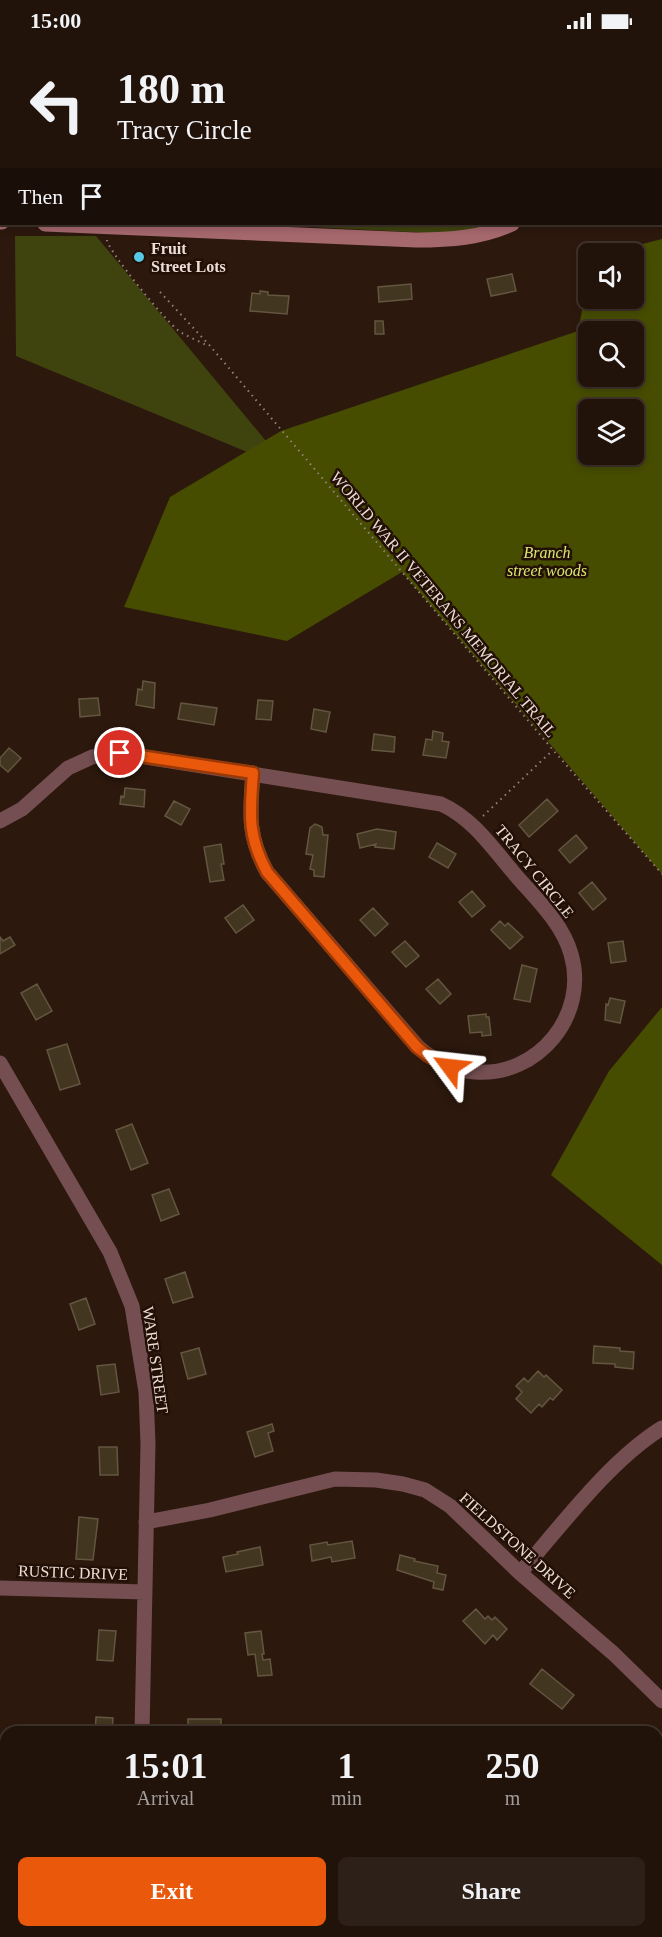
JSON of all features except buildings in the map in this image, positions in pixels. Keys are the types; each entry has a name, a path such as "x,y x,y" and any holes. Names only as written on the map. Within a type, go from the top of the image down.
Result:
{"street":[{"path":"75,225 126,225 416,240 450,240 489,233 509,225"},
{"name":"TRACY CIRCLE","path":"0,821 22,809 68,768 92,756 106,754 135,754 427,800 453,809 473,825 555,921 568,943 574,967 575,986 572,1005 554,1039 524,1062 506,1069 488,1072 450,1067 417,1047 267,872 256,853 251,832 253,773"},
{"name":"WARE STREET","path":"0,1063 110,1252 132,1306 146,1392 148,1444 142,1726"},
{"path":"520,1573 606,1476 634,1448 662,1428"},
{"name":"FIELDSTONE DRIVE","path":"146,1522 220,1508 335,1479 376,1480 425,1490 450,1506 520,1573 614,1654 662,1701"},
{"name":"RUSTIC DRIVE","path":"0,1588 145,1592"}],"path":[{"name":"WORLD WAR II VETERANS MEMORIAL TRAIL","path":"105,226 107,244 120,263 177,330 211,347"},
{"name":"WORLD WAR II VETERANS MEMORIAL TRAIL","path":"159,292 211,347 553,750 662,874"},
{"path":"473,825 553,750"}],"green space":[{"path":"274,225 489,225 466,231 430,233"},
{"path":"15,236 96,236 290,470 16,356"},
{"name":"Branch street woods","path":"662,239 662,874 402,572 287,641 124,607 170,497 281,431 578,331 578,387 644,387 644,321 580,321 582,309 644,309 644,244"},
{"path":"662,1007 662,1265 551,1175 609,1071"}],"place":[{"name":"Fruit Street Lots","path":"139,257"}],"route":[{"path":"120,753 253,773 251,832 256,853 267,872 417,1047 438,1062 450,1067"}]}
